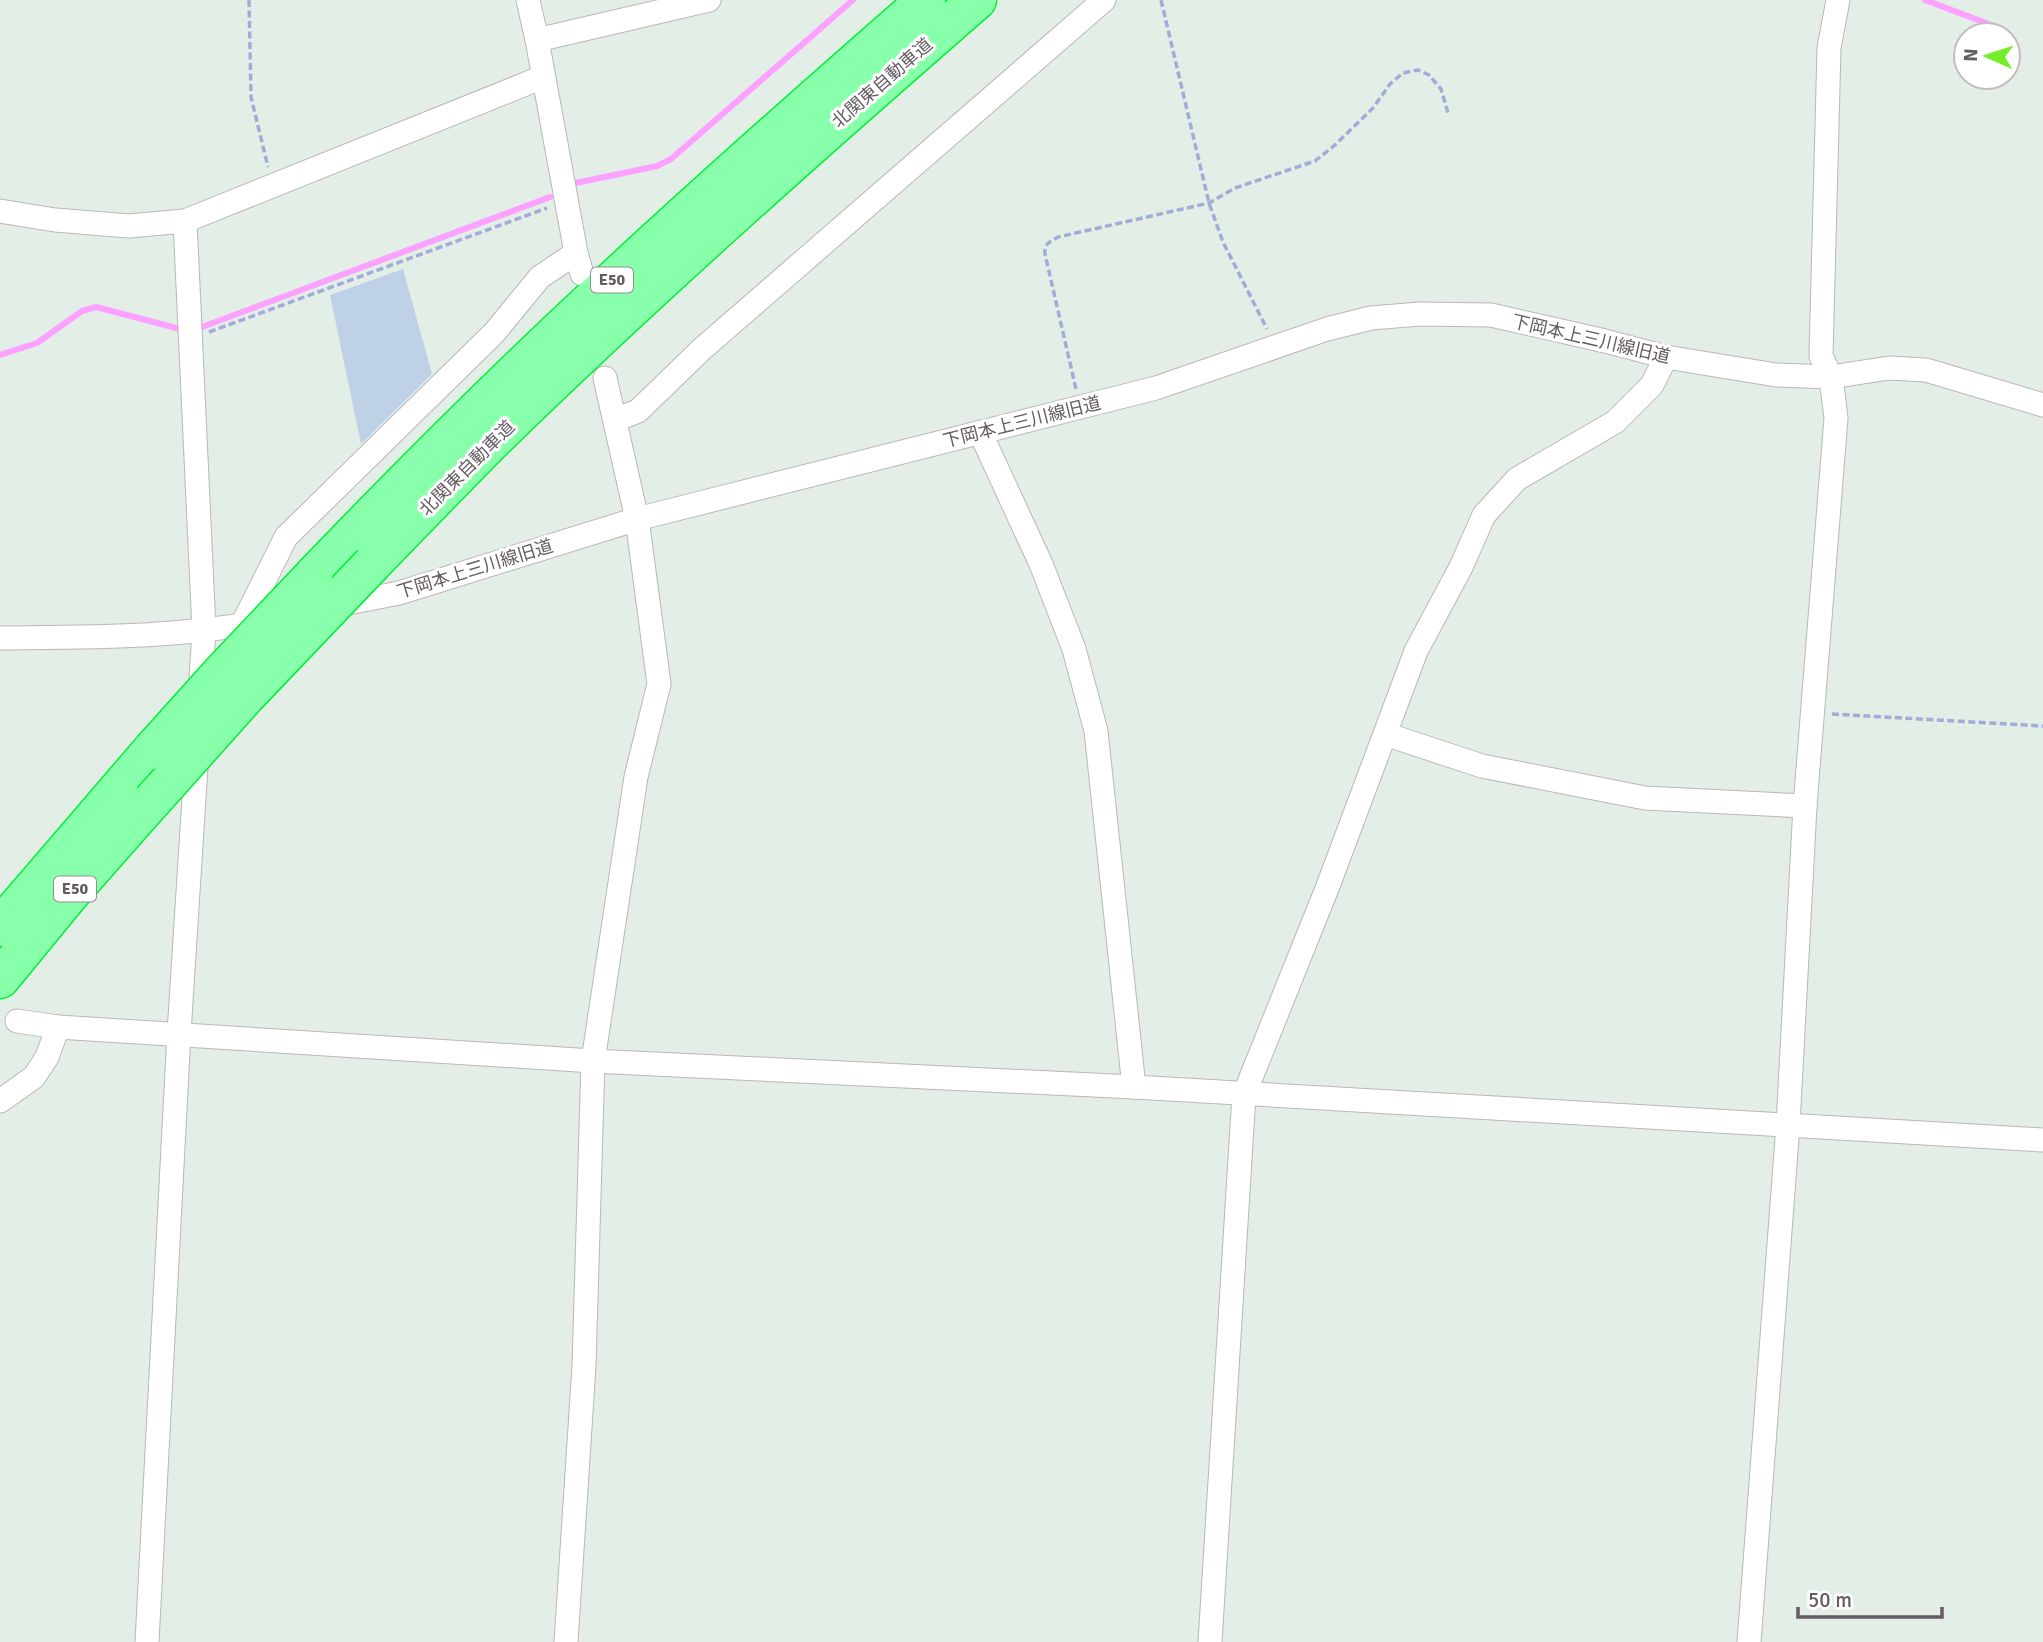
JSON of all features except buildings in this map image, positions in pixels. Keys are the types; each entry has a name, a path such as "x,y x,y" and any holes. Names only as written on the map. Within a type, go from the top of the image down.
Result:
{"highway":[{"name":"北関東自動車道","path":"0,927 224,670 470,418 598,294 764,142 926,0"},
{"name":"北関東自動車道","path":"0,979 69,895 255,686 493,440 780,172 977,0"}],"street":[{"path":"242,625 286,537 494,333 540,277 579,263 528,0"},
{"path":"537,40 709,0"},
{"path":"615,420 638,411 702,349 1104,0"},
{"path":"1749,1642 1788,1125 1805,806 1836,418 1831,377 1821,356 1829,48 1838,0"},
{"path":"0,211 55,220 128,226 185,221 543,77"},
{"path":"147,1642 179,1033 204,631 185,221"},
{"name":"下岡本上三川線旧道","path":"0,638 204,631 399,593 637,519 1156,388 1327,329 1371,318 1420,314 1491,315 1666,358 1776,375 1831,377 1889,368 1926,370 2043,405"},
{"path":"1210,1642 1244,1094 1328,886 1416,651 1461,567 1484,514 1517,479 1615,422 1652,385 1666,358"},
{"path":"566,1642 584,1366 593,1061 636,777 659,684 637,519 605,378"},
{"path":"980,432 1041,564 1074,649 1096,731 1134,1087"},
{"path":"1385,734 1482,766 1645,798 1805,806"},
{"path":"17,1021 58,1027 593,1061 1134,1087 2043,1140"},
{"path":"0,1101 34,1077 47,1057 58,1027"}],"path":[{"path":"248,0 251,97 273,186"},
{"path":"1161,0 1209,203 1223,242 1275,347"},
{"path":"1081,409 1045,254 1047,244 1058,237 1209,203 1236,188 1315,161 1373,108 1390,84 1403,72 1418,70 1429,75 1441,89 1448,113"},
{"path":"191,339 566,200"},
{"path":"1812,713 2043,726"}],"shaded area":[{"path":"403,269 432,374 361,444 330,295"}],"waterway":[{"path":"576,183 657,166 671,159 853,0"},
{"path":"1925,0 1981,21"},
{"path":"194,330 550,197"},
{"path":"0,355 37,343 82,311 96,307 184,330"}]}
